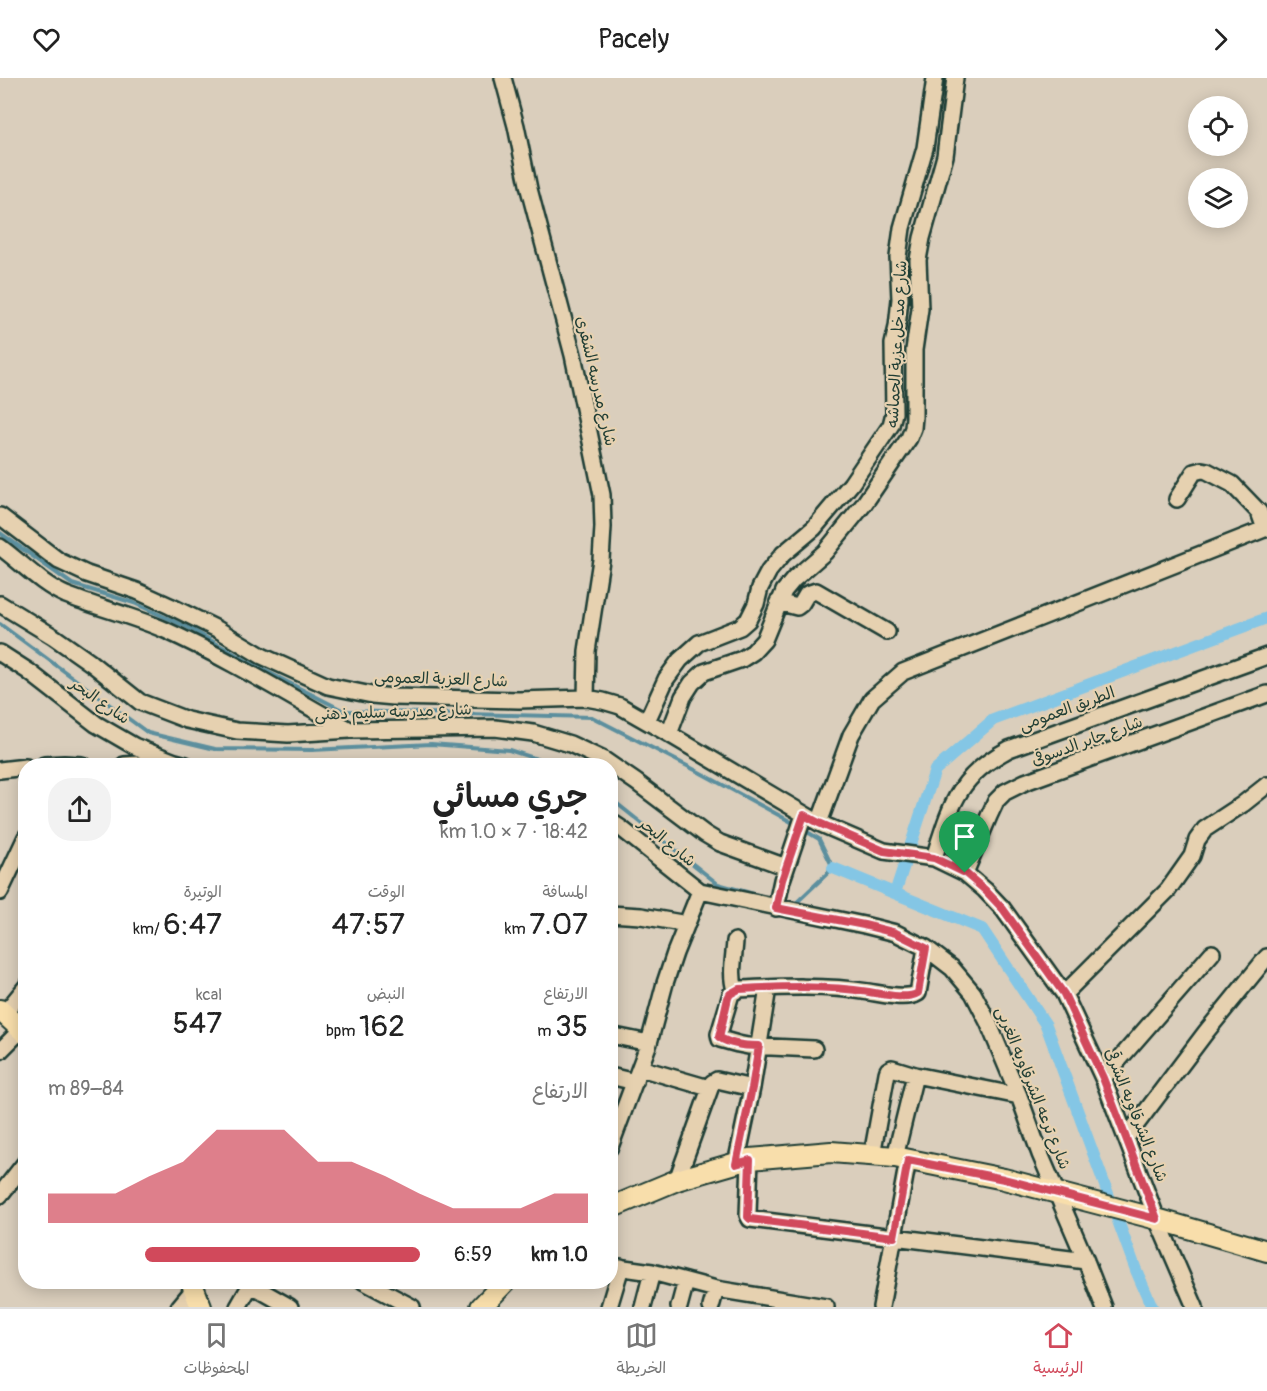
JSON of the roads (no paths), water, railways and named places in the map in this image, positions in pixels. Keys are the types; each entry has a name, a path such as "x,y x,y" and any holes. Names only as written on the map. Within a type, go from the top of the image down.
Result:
{"main road":[{"path":"2,1012 18,1027"},
{"path":"618,1205 677,1180 743,1162 831,1152 901,1159 1004,1179 1267,1251"},
{"path":"481,1307 494,1289"}],"street":[{"name":"شارع مدرسه الشقرى","path":"503,78 573,355 602,495 603,527 600,560 586,651 586,698"},
{"name":"شارع مدخل عزبة الحماشه","path":"647,721 666,680 680,660 699,643 740,627 748,620 769,571 783,555 814,528 851,484 891,424 894,413 893,344 897,327 909,299 922,237 925,148 935,78"},
{"name":"شارع مدخل عزبة الحماشه","path":"669,734 683,697 692,683 705,672 753,652 764,640 784,591 794,579 825,552 864,504 913,429 914,350 917,334 898,257 902,228 923,198 945,156 956,78"},
{"path":"819,823 850,735 872,699 903,672 1266,528 1259,512 1232,484 1207,471 1194,472 1177,499"},
{"name":"شارع العزبة العمومى","path":"0,516 59,561 170,606 217,629 262,656 328,686 360,694 394,697 519,700 586,698 603,701 620,706 647,721 804,817 819,823"},
{"path":"0,547 44,582 65,594 127,615 200,647 350,730"},
{"path":"778,602 797,607 807,594 816,591 887,632"},
{"name":"شارع مدرسه سليم ذهنى","path":"0,604 54,637 140,702 187,720 237,731 288,734 350,730 495,728 533,733 570,744 600,758"},
{"name":"شارع البحر","path":"0,653 28,670 96,724 134,746 165,758"},
{"name":"الطريق العمومى","path":"934,858 954,800 964,783 992,758 1009,749 1267,656"},
{"name":"شارع جابر الدسوقى","path":"965,873 996,801 1005,792 1025,782 1267,694"},
{"path":"0,770 18,768"},
{"name":"شارع مدرسه سليم ذهنى","path":"618,770 720,843 786,867"},
{"path":"1064,994 1168,890 1192,856 1197,840 1205,829 1267,785"},
{"path":"776,908 786,867 804,817"},
{"name":"شارع الشرقاويه الشرقى","path":"819,823 884,851 934,858 965,873 1003,909 1064,994 1103,1078 1126,1138 1149,1217 1195,1307"},
{"name":"شارع البحر","path":"618,826 700,891"},
{"path":"0,892 18,854"},
{"path":"618,1126 638,1075 665,983 700,891"},
{"name":"شارع ترعه الشرقاويه الغربى","path":"700,891 896,933 926,948 952,968 973,993 988,1022 1104,1307"},
{"path":"618,914 641,915 687,924"},
{"path":"735,941 732,974 735,990"},
{"path":"814,1049 738,1044 719,1037 728,998 739,989 817,987 896,996 915,995 918,993 926,948"},
{"path":"1103,1078 1212,953"},
{"path":"1126,1138 1206,1032 1267,957"},
{"path":"768,988 743,1162 750,1219 1086,1261"},
{"path":"2,1012 18,995"},
{"path":"0,1051 18,1036"},
{"path":"618,1037 648,1043"},
{"path":"872,1155 888,1070 892,1068 915,1075 1019,1096"},
{"path":"618,1076 638,1075 709,1088"},
{"path":"881,1307 894,1237 901,1159 915,1075"},
{"path":"677,1180 712,1083 717,1080 752,1088"},
{"path":"0,1195 18,1172"},
{"path":"618,1266 652,1272 716,1289 742,1300 826,1307"},
{"path":"643,1307 652,1272"},
{"path":"679,1307 686,1281"},
{"path":"238,1307 248,1289"},
{"path":"262,1289 290,1307"},
{"path":"378,1289 412,1307"},
{"path":"609,1307 612,1289"},
{"path":"711,1307 716,1289"},
{"path":"179,1307 195,1292"}],"waterway":[{"path":"0,533 72,584 134,603 189,628 254,665 344,711 592,717 795,824"},
{"path":"895,893 935,770 993,720 1267,618"},
{"path":"0,624 148,733 215,749 312,750 431,744 509,750 534,758"},
{"path":"618,804 718,884 761,896"},
{"path":"794,905 833,868 819,839 804,830"},
{"path":"833,868 982,929 1046,1025 1136,1270 1152,1307"}]}
